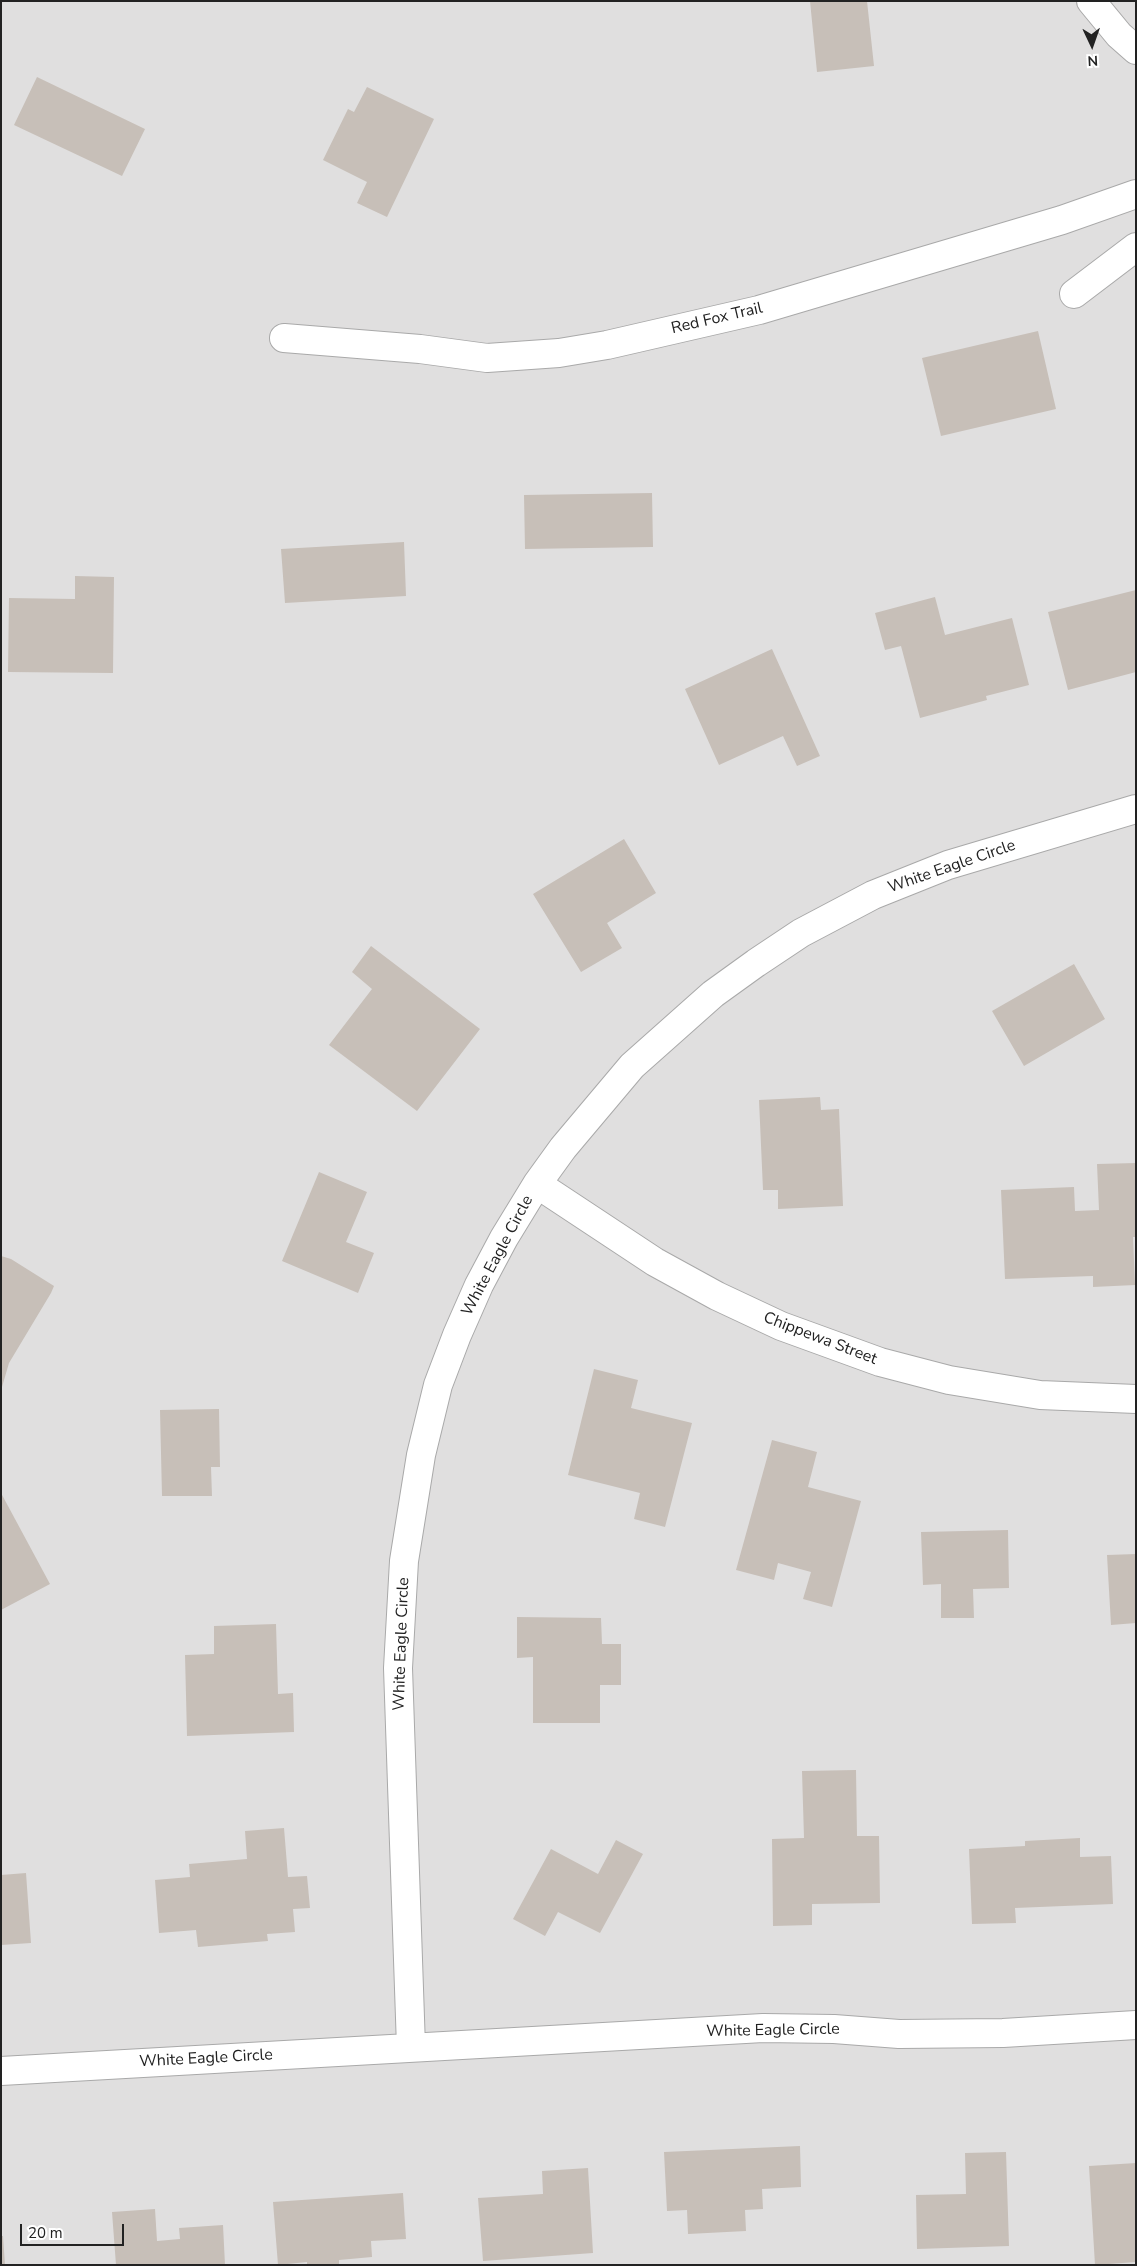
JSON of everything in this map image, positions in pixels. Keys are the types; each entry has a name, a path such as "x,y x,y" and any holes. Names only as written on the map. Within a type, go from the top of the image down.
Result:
{"street":[{"path":"1091,1 1119,35 1136,50"},
{"name":"Red Fox Trail","path":"284,338 420,349 487,358 569,352 758,310 1062,220 1136,194"},
{"path":"1074,294 1136,247"},
{"name":"White Eagle Circle","path":"411,2047 398,1668 404,1561 422,1455 438,1385 457,1334 479,1285 504,1238 537,1184 596,1106 632,1066 713,994 801,933 873,895 948,865 1136,810"},
{"name":"Chippewa Street","path":"537,1184 655,1262 717,1296 781,1326 871,1359 949,1380 1040,1395 1136,1399"},
{"name":"White Eagle Circle","path":"1,2071 763,2028 834,2029 899,2034 1003,2033 1136,2025"}],"shaded area":[{"path":"1,1 1136,1 1136,2265 1,2265"}],"building":[{"path":"810,1 867,1 874,66 817,72"},
{"path":"37,77 145,129 122,176 14,125"},
{"path":"367,87 434,119 387,217 357,203 367,182 323,160 348,109 354,112"},
{"path":"1038,331 1056,409 941,436 922,358"},
{"path":"652,493 653,547 525,549 524,495"},
{"path":"404,542 406,596 285,603 281,549"},
{"path":"75,576 114,577 113,673 8,672 9,598 75,599"},
{"path":"1136,590 1136,672 1068,690 1048,612"},
{"path":"935,597 945,635 1012,618 1029,685 986,696 987,700 920,718 901,646 885,650 875,613"},
{"path":"772,649 820,756 797,766 783,736 719,765 685,689"},
{"path":"624,839 656,893 607,923 622,948 581,972 533,894"},
{"path":"371,946 480,1029 417,1111 329,1045 372,989 352,972"},
{"path":"1074,964 1105,1019 1024,1066 992,1011"},
{"path":"820,1097 821,1110 839,1109 843,1206 778,1209 778,1190 763,1190 759,1100"},
{"path":"1136,1163 1136,1237 1133,1237 1135,1285 1093,1287 1093,1276 1005,1279 1001,1190 1074,1187 1075,1211 1099,1210 1097,1164"},
{"path":"319,1172 367,1192 346,1242 374,1253 358,1293 282,1261"},
{"path":"1,1256 11,1259 54,1286 9,1363 2,1387"},
{"path":"594,1369 638,1380 631,1408 692,1423 665,1527 634,1519 640,1493 568,1475"},
{"path":"219,1409 220,1467 211,1467 212,1496 162,1496 160,1410"},
{"path":"772,1440 817,1452 808,1487 861,1501 832,1607 803,1599 811,1572 778,1563 774,1580 736,1570"},
{"path":"1,1493 50,1584 1,1610"},
{"path":"1008,1530 1009,1588 973,1589 974,1618 941,1618 941,1584 923,1585 921,1532"},
{"path":"1136,1554 1136,1623 1111,1625 1107,1555"},
{"path":"517,1617 601,1618 602,1644 621,1644 621,1685 600,1685 600,1723 533,1723 533,1657 517,1658"},
{"path":"276,1624 278,1694 293,1693 294,1732 187,1736 185,1655 214,1654 214,1626"},
{"path":"856,1770 857,1836 879,1836 880,1903 812,1904 812,1925 773,1926 772,1839 804,1838 802,1771"},
{"path":"284,1828 288,1877 307,1876 310,1908 293,1909 295,1932 267,1934 268,1941 198,1947 196,1930 159,1933 155,1880 190,1877 189,1864 247,1859 245,1831"},
{"path":"1080,1838 1080,1857 1111,1856 1113,1904 1015,1908 1016,1923 972,1924 969,1849 1025,1846 1025,1841"},
{"path":"616,1840 643,1854 600,1933 558,1912 545,1936 513,1919 551,1849 598,1874"},
{"path":"26,1873 31,1943 1,1945 1,1875"},
{"path":"800,2146 801,2187 762,2189 763,2209 745,2210 746,2231 688,2234 687,2210 667,2211 664,2152"},
{"path":"1006,2152 1009,2246 917,2249 916,2195 966,2194 965,2153"},
{"path":"1136,2163 1136,2262 1095,2265 1089,2166"},
{"path":"588,2168 593,2253 483,2261 478,2198 543,2194 542,2171"},
{"path":"403,2193 406,2239 371,2241 372,2257 339,2260 339,2265 307,2265 307,2262 278,2265 273,2202"},
{"path":"155,2209 157,2241 180,2239 179,2228 223,2225 225,2265 116,2265 112,2212"},
{"path":"1,2236 3,2236 5,2265 1,2265"}]}
